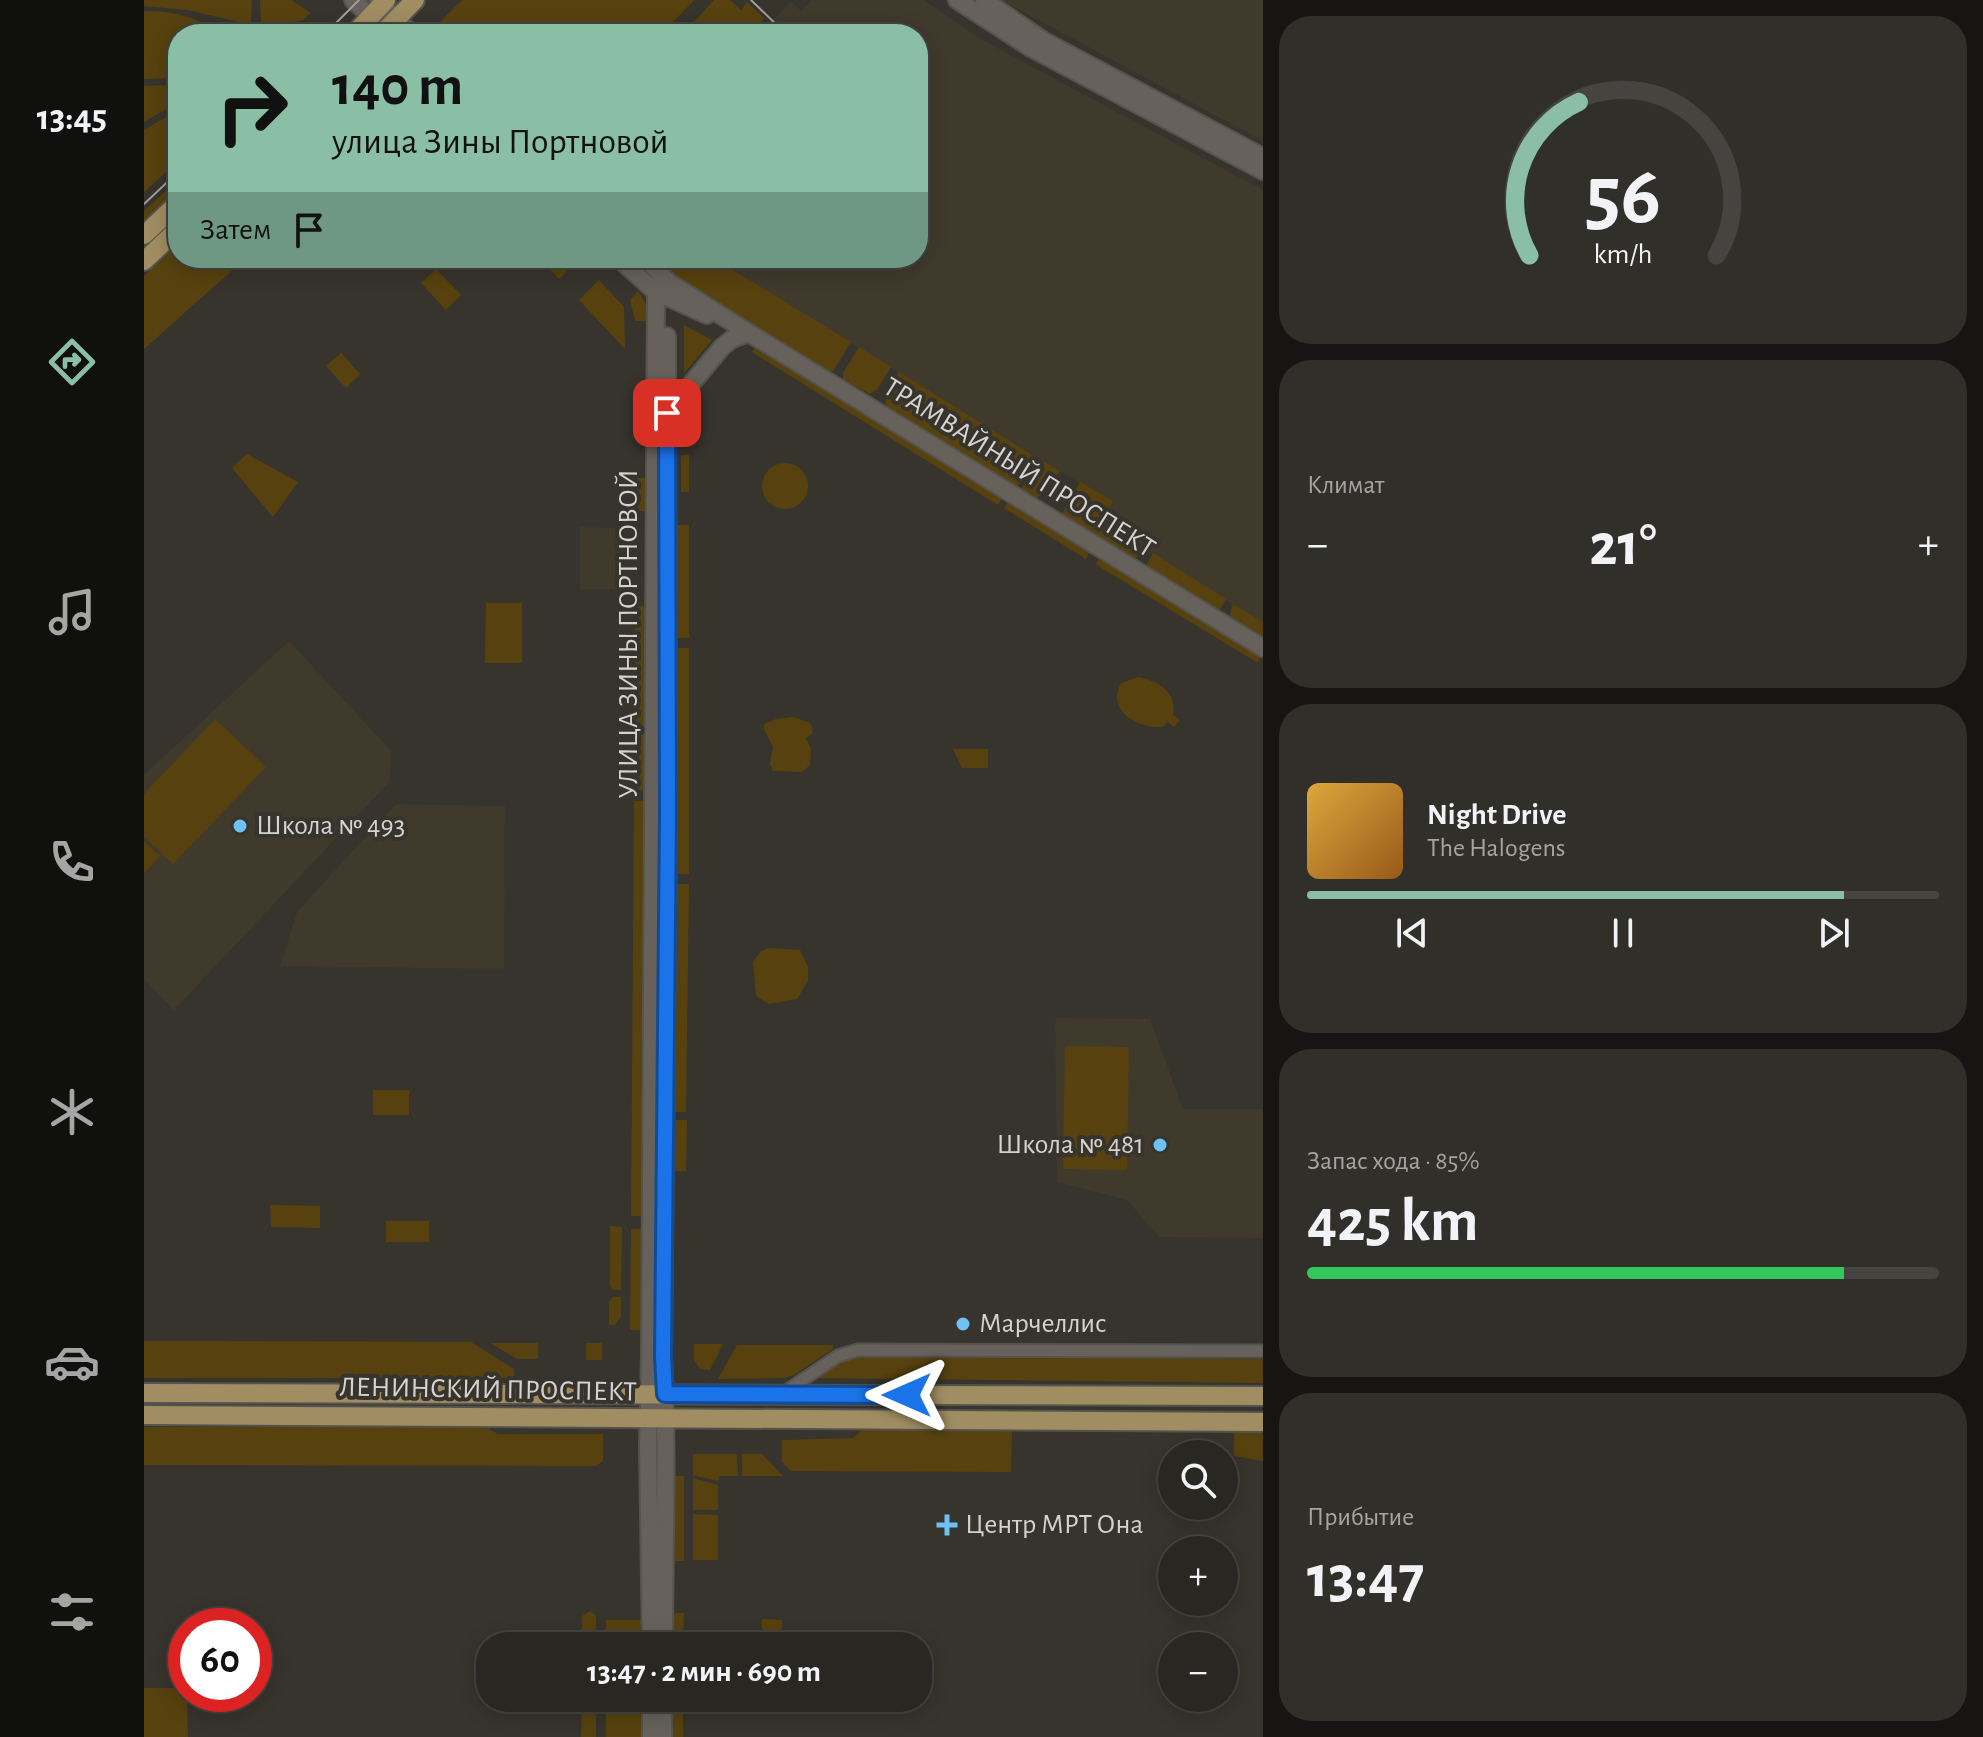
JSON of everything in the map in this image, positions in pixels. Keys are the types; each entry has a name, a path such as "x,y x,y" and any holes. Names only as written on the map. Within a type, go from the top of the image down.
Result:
{"main road":[{"path":"353,0 379,5"},
{"path":"393,24 415,0"},
{"path":"957,0 1031,48 1263,171"},
{"path":"984,0 1044,41 1263,157"},
{"path":"379,5 386,24"},
{"path":"363,24 379,5"},
{"path":"144,235 168,212"},
{"path":"144,261 168,238"},
{"name":"ТРАМВАЙНЫЙ ПРОСПЕКТ","path":"630,268 662,295 749,333"},
{"name":"ТРАМВАЙНЫЙ ПРОСПЕКТ","path":"655,268 749,333 1263,648"},
{"name":"УЛИЦА ЗИНЫ ПОРТНОВОЙ","path":"651,1632 657,1420 662,275"},
{"name":"УЛИЦА ЗИНЫ ПОРТНОВОЙ","path":"657,1394 663,1341 668,827 667,413 662,295"},
{"path":"667,413 722,347 732,339 749,333"},
{"name":"ЛЕНИНСКИЙ ПРОСПЕКТ","path":"144,1393 1263,1396"},
{"name":"ЛЕНИНСКИЙ ПРОСПЕКТ","path":"144,1415 1263,1422"},
{"name":"УЛИЦА ЗИНЫ ПОРТНОВОЙ","path":"657,1420 666,1571 664,1632"},
{"path":"651,1712 651,1737"},
{"path":"663,1712 663,1737"}],"street":[{"path":"782,1395 838,1356 858,1350 1263,1351"}],"shaded area":[{"path":"144,0 252,0 251,24 188,10 144,6"},
{"path":"260,0 291,0 311,13 303,20 287,24 261,24"},
{"path":"462,0 694,0 671,24 439,23"},
{"path":"714,0 730,0 741,10 747,2 764,18 759,24 692,24"},
{"path":"812,0 924,0 982,40 1263,190 1263,623 1118,533 1107,509 1111,502 728,268 928,268 928,24 770,24 791,1 801,11"},
{"path":"1001,0 1263,0 1263,141"},
{"path":"144,11 185,16 205,24 168,24 168,78 144,79"},
{"path":"168,85 168,108 144,122 144,86"},
{"path":"168,116 168,170 144,192 144,130"},
{"path":"168,189 168,200 144,223 144,211"},
{"path":"168,253 168,268 235,268 144,349 144,276"},
{"path":"549,268 570,268 559,279"},
{"path":"667,268 730,268 851,342 833,371 828,371 690,287"},
{"path":"436,269 461,295 446,310 421,283"},
{"path":"599,280 624,307 625,349 579,300"},
{"path":"638,291 646,304 649,321 635,321 630,300"},
{"path":"684,325 712,340 684,373"},
{"path":"859,347 891,367 877,390 870,394 843,379 843,373"},
{"path":"754,348 1002,498 998,505 752,352"},
{"path":"341,353 360,374 346,388 326,366"},
{"path":"899,372 1036,457 1017,487 886,407 885,395"},
{"path":"636,391 649,391 649,424 636,424"},
{"path":"247,454 298,482 273,517 232,468"},
{"path":"681,455 689,455 689,492 681,492"},
{"path":"1040,459 1060,471 1045,493 1035,498 1021,489"},
{"path":"785,463 801,470 808,486 801,502 785,509 769,502 762,486 769,470"},
{"path":"636,478 648,478 648,511 636,511"},
{"path":"1080,482 1113,501 1109,509 1126,520 1119,533 1143,547 1135,559 1062,514"},
{"path":"1008,502 1089,552 1086,559 1004,508"},
{"path":"674,525 689,525 689,638 674,638"},
{"path":"580,527 622,528 621,589 580,589"},
{"path":"1153,553 1226,599 1219,611 1146,566"},
{"path":"1100,559 1260,657 1258,663 1095,564"},
{"path":"486,603 522,603 522,663 485,663"},
{"path":"1233,604 1263,622 1263,638 1229,617"},
{"path":"635,606 646,606 647,790 634,790"},
{"name":"Школа № 493","path":"289,641 392,752 389,782 350,824 341,818 335,824 337,837 174,1010 144,979 144,775"},
{"path":"674,648 689,648 689,874 674,874"},
{"path":"1138,677 1153,681 1169,694 1174,707 1173,715 1180,720 1174,727 1168,722 1162,727 1143,725 1126,716 1117,693 1121,683"},
{"path":"793,717 810,723 813,729 806,738 811,749 810,765 802,772 773,771 770,764 773,747 764,724"},
{"path":"215,719 266,767 173,864 144,836 144,794"},
{"path":"953,749 988,749 988,768 962,768"},
{"path":"634,801 647,801 644,1216 631,1216"},
{"path":"396,804 505,806 504,969 280,966 297,912"},
{"path":"144,841 160,856 144,873"},
{"path":"674,884 689,884 686,1112 672,1112"},
{"path":"769,948 800,950 808,967 808,981 797,999 769,1004 756,996 753,962 761,951"},
{"name":"Школа № 481","path":"1055,1018 1150,1019 1183,1109 1263,1109 1263,1238 1159,1237 1127,1200 1057,1182"},
{"path":"1065,1046 1129,1047 1127,1170 1063,1169"},
{"path":"373,1090 409,1090 409,1115 373,1115"},
{"path":"672,1120 687,1120 686,1171 671,1171"},
{"path":"270,1205 320,1206 320,1228 271,1227"},
{"path":"386,1221 429,1221 429,1242 386,1242"},
{"path":"610,1226 622,1227 621,1290 613,1290 610,1286"},
{"path":"631,1229 644,1229 643,1330 630,1330"},
{"path":"613,1297 621,1297 621,1316 615,1325 609,1325 609,1302"},
{"path":"144,1341 471,1342 514,1369 514,1378 144,1378"},
{"path":"490,1343 538,1343 538,1359 517,1359"},
{"path":"586,1343 602,1343 602,1360 586,1360"},
{"path":"694,1344 723,1344 710,1370 700,1369 694,1360"},
{"path":"737,1345 833,1345 833,1349 794,1375 784,1378 718,1379"},
{"path":"862,1356 1263,1359 1263,1383 814,1378 840,1361"},
{"path":"144,1427 485,1427 498,1434 603,1434 603,1461 596,1466 144,1465"},
{"path":"861,1430 1012,1430 1011,1472 791,1471 782,1462 782,1440 854,1438"},
{"path":"1234,1431 1263,1431 1263,1461 1238,1457 1238,1440 1234,1440"},
{"path":"693,1454 737,1454 738,1476 719,1476 718,1481 693,1475"},
{"path":"742,1454 762,1454 783,1476 742,1476"},
{"path":"675,1476 684,1476 684,1561 675,1561"},
{"path":"693,1478 718,1485 718,1510 693,1510"},
{"path":"693,1514 718,1515 718,1560 693,1560"},
{"path":"590,1611 596,1616 596,1632 582,1632 582,1616"},
{"path":"684,1613 683,1632 671,1632 671,1616"},
{"path":"762,1619 782,1620 782,1632 762,1632"},
{"path":"606,1620 644,1620 644,1632 606,1632"},
{"path":"144,1688 168,1688 168,1712 187,1712 188,1737 144,1737"},
{"path":"582,1712 596,1712 596,1737 581,1737"},
{"path":"606,1712 643,1712 643,1737 606,1737"},
{"path":"670,1712 683,1712 683,1737 670,1737"}],"tram line":[{"path":"335,24 359,0"},
{"path":"751,0 776,24"},
{"path":"144,204 168,181"}],"place":[{"name":"Школа № 493","path":"240,826"},
{"name":"Школа № 481","path":"1160,1145"},
{"name":"Марчеллис","path":"963,1324"},
{"name":"Центр МРТ Она","path":"947,1525"}],"route":[{"path":"667,413 665,1394 907,1395"}]}
